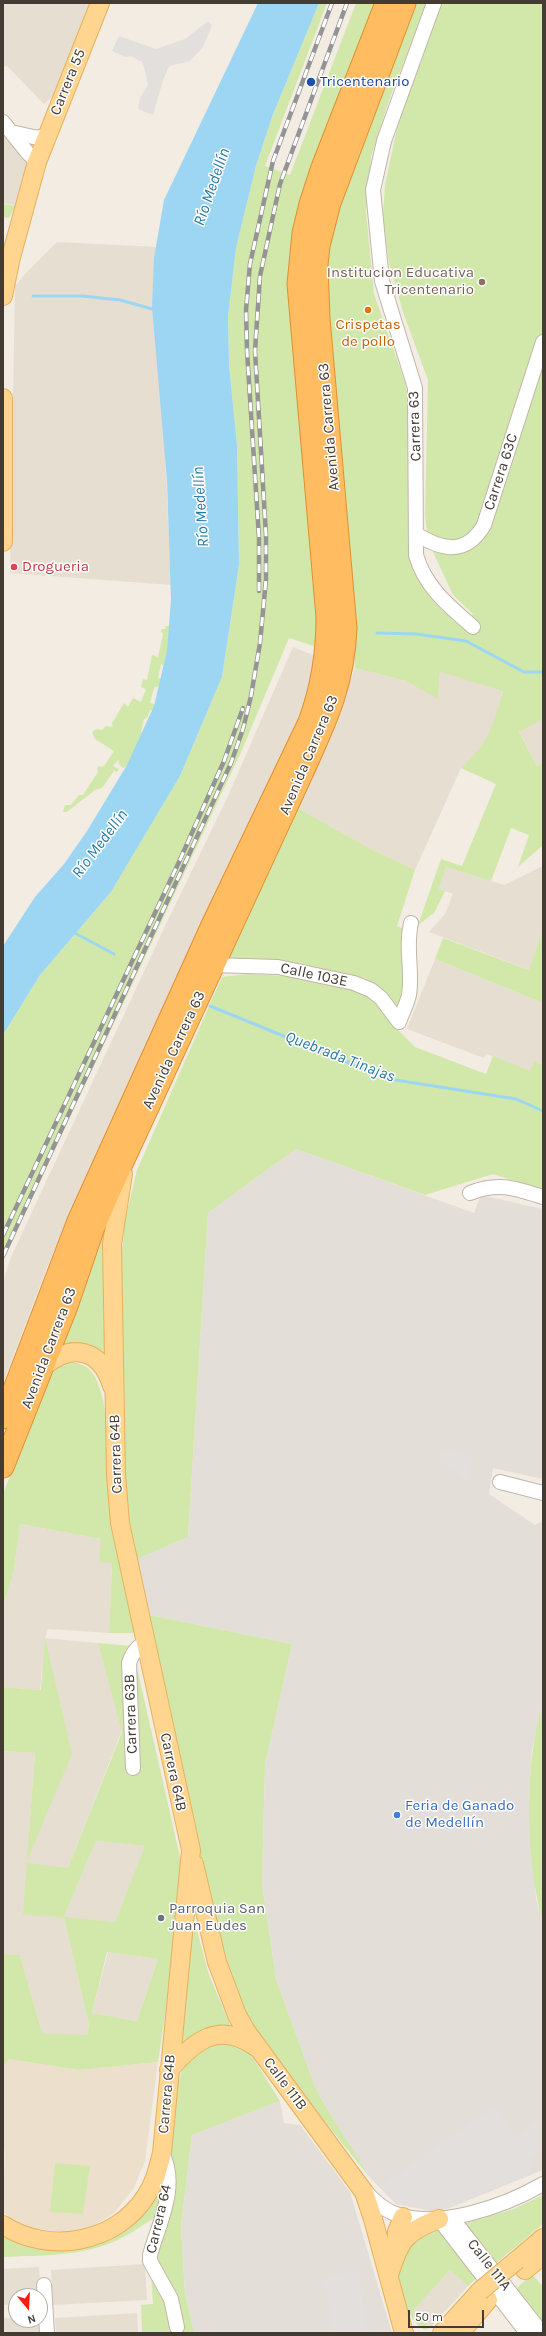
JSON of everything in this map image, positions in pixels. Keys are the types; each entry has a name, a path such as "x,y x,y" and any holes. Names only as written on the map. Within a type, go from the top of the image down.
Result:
{"highway":[{"name":"Avenida Carrera 63","path":"3,1418 78,1221 212,925 309,722 317,696 326,656 327,617 298,284 299,261 302,233 321,170 386,3"},
{"name":"Avenida Carrera 63","path":"3,1467 43,1367 94,1227 127,1152 319,737 332,707 342,673 346,628 319,318 317,266 319,246 330,203 405,3"}],"main road":[{"name":"Carrera 55","path":"3,296 7,256 37,162 56,109 100,3"},
{"path":"3,398 3,542"},
{"name":"Carrera 64B","path":"3,2225 26,2237 51,2242 69,2242 90,2238 113,2227 134,2211 146,2197 155,2179 162,2153 190,1850 120,1523 116,1475 112,1244 114,1218 127,1152"},
{"name":"Carrera 64B","path":"43,1367 64,1353 73,1351 90,1354 96,1358 108,1374 114,1394"},
{"name":"Calle 111B","path":"190,1850 224,1984 243,2026 258,2049 359,2184 372,2214 399,2308 404,2333"},
{"path":"170,2070 188,2048 197,2041 209,2037 232,2036 244,2039 258,2049"},
{"path":"396,2253 397,2232 403,2217"},
{"path":"389,2275 401,2242 411,2232 445,2218"},
{"path":"442,2333 484,2295 521,2265 543,2238"},
{"path":"521,2265 543,2255"},
{"path":"460,2333 484,2295"},
{"name":"Calle 111B","path":"399,2308 414,2333"}],"street":[{"name":"Carrera 63","path":"434,3 384,141 373,190 382,281 415,388 416,555 430,585 441,599 473,627"},
{"path":"7,127 38,138 48,134"},
{"path":"7,127 37,162"},
{"name":"Carrera 63C","path":"416,534 432,544 444,548 457,547 478,536 484,525 543,342"},
{"name":"Calle 103E","path":"213,965 278,967 354,983 368,988 381,998 399,1022 409,996 410,975 407,947 411,923"},
{"path":"470,1193 495,1185 509,1186 543,1197"},
{"path":"500,1482 543,1493"},
{"name":"Carrera 63B","path":"133,1768 129,1663 135,1650 145,1643"},
{"name":"Carrera 64","path":"162,2153 168,2170 169,2183 165,2206 150,2255 150,2261 171,2299 177,2328"},
{"path":"359,2184 383,2208 403,2217 418,2219 445,2218 496,2204 543,2184"},
{"name":"Calle 111A","path":"445,2218 527,2333"},
{"name":"Calle 111A","path":"445,2218 542,2333"},
{"path":"44,2285 47,2333"}],"shaded area":[{"path":"3,3 93,3 56,93 44,104 7,66 3,67"},
{"path":"208,21 212,25 203,47 190,61 169,66 163,80 153,115 138,109 140,98 148,85 144,67 142,62 131,56 126,57 112,51 119,36 156,49 185,39"},
{"path":"3,126 30,159 19,206 3,203"},
{"path":"57,242 156,247 171,585 10,573 15,286"},
{"path":"293,647 316,656 312,679 287,750 221,883 107,1129 48,1265 3,1383 3,1281 11,1257 168,920 228,796"},
{"path":"355,668 406,681 438,698 440,672 503,690 492,729 479,752 461,768 415,870 371,849 296,807 326,747"},
{"path":"543,719 543,763 537,766 519,731"},
{"path":"543,866 543,930 530,970 429,932 445,914 453,894 439,889 446,867 504,885"},
{"path":"435,959 543,1003 543,1065 534,1061 530,1072 486,1054 484,1058 407,1029"},
{"path":"296,1149 474,1213 481,1195 543,1209 543,1479 493,1468 489,1494 535,1525 543,1521 543,1707 532,1749 529,1795 536,1899 543,1921 543,2170 447,2209 430,2211 396,2204 371,2179 317,2092 276,1979 262,1883 265,1765 292,1644 150,1615 135,1560 188,1537 208,1213"},
{"path":"441,1449 473,1456 469,1481 439,1461"},
{"path":"20,1524 101,1539 112,1563 109,1633 48,1629 45,1638 98,1643 122,1730 68,1868 64,1917 96,1841 146,1846 115,1922 64,1918 89,2025 87,2036 42,2033 20,1955 3,1954 3,1751 35,1753 27,1862 45,1640 40,1690 3,1687 3,1607 14,1570"},
{"path":"108,1952 158,1959 137,2021 92,2013"},
{"path":"9,2059 79,2070 158,2062 145,2161 134,2188 115,2212 90,2228 65,2232 36,2229 15,2221 3,2212 5,2152 3,2148 3,2066"},
{"path":"280,2101 284,2123 300,2125 350,2192 392,2333 194,2333 185,2293 181,2226 192,2135"},
{"path":"495,2107 516,2136 543,2116 543,2147 527,2160 533,2169 526,2175 453,2205 430,2209 398,2202 382,2186 453,2135"},
{"path":"145,2264 147,2300 53,2305 51,2270"},
{"path":"39,2267 40,2288 8,2288 8,2305 3,2305 3,2269"},
{"path":"361,2270 360,2286 369,2333 335,2333 324,2278"},
{"path":"450,2270 468,2286 430,2328 412,2312"},
{"path":"137,2313 138,2333 56,2333 55,2318"},
{"path":"3,2318 8,2318 8,2328 41,2328 41,2333 3,2333"}],"green space":[{"path":"319,3 327,3 265,166 290,175 356,3 379,3 310,187 320,648 289,638 242,750 3,1260 3,1035 40,975 111,892 180,776 222,677 239,565 237,445 229,365 228,317 236,248 256,166 272,117"},
{"path":"411,3 427,3 389,100 371,157 366,212 374,294 405,382 410,408 421,582 435,603 460,626 473,614 453,595 428,541 425,516 428,380 403,312 389,263 383,217 385,185 398,124 441,3 543,3 543,719 519,732 537,766 543,763 543,845 518,867 529,835 511,828 491,881 446,867 439,889 445,891 434,913 418,925 441,859 462,866 496,784 461,768 471,759 489,733 503,691 440,672 438,699 406,681 355,668 323,294 329,236"},
{"path":"3,204 15,206 9,218 3,217"},
{"path":"166,626 169,626 168,667 161,664 158,678 164,680 161,685 154,688 150,703 158,705 157,710 150,710 147,718 144,719 141,732 145,735 135,761 123,768 118,763 119,760 117,761 113,766 119,769 117,772 110,768 114,771 102,788 95,790 67,812 63,812 65,805 71,805 79,795 83,795 98,772 97,767 104,766 114,751 95,739 92,732 96,729 102,730 106,726 113,727 112,723 124,703 128,707 133,698 141,702 146,689 141,687 143,679 147,680 152,655 158,657 163,634 161,632"},
{"path":"296,807 371,849 415,870 397,926 404,929 405,987 398,1012 380,988 365,978 274,960 247,958 226,962"},
{"path":"543,930 543,1003 435,959 443,938 529,970"},
{"path":"247,974 289,976 364,991 375,1000 396,1028 415,1047 486,1074 493,1056 530,1071 534,1061 543,1065 543,1190 493,1174 425,1195 296,1149 208,1213 188,1537 135,1560 123,1487 125,1424 121,1262 125,1220 137,1170 222,977"},
{"path":"108,1214 103,1306 107,1361 96,1349 86,1344 60,1345"},
{"path":"67,1362 81,1364 91,1371 96,1379 103,1401 109,1460 138,1633 109,1633 112,1563 99,1562 101,1539 20,1524 14,1570 3,1607 3,1494 48,1379 56,1369"},
{"path":"150,1615 292,1644 265,1765 262,1883 276,1979 317,2092 371,2179 285,2072 249,2021 225,1962 202,1866"},
{"path":"45,1638 72,1754 27,1861 35,1753 3,1751 3,1687 41,1690"},
{"path":"98,1643 132,1646 185,1879 158,2062 79,2070 9,2059 3,2066 3,1954 20,1955 42,2033 87,2035 89,2025 64,1918 23,1914 27,1863 68,1868 122,1732","holes":["96,1841 145,1846 115,1922 64,1917","107,1952 158,1959 137,2021 92,2013"]},
{"path":"543,1707 543,1921 537,1898 533,1872 529,1814 532,1755"},
{"path":"191,1908 209,1975 232,2029 209,2031 197,2034 185,2041 179,2047"},
{"path":"218,2043 238,2046 250,2053 280,2101 192,2135 181,2226 185,2293 194,2333 142,2333 141,2305 153,2304 151,2272 169,2156 177,2090 182,2069 197,2052"},
{"path":"55,2163 90,2166 83,2214 50,2212"},
{"path":"164,2169 164,2192 156,2216 124,2237 91,2249 57,2255 3,2257 3,2231 99,2239"},
{"path":"543,2195 543,2224 495,2264 463,2224 514,2209"},
{"path":"436,2223 478,2277 468,2286 450,2270 412,2312 430,2328 425,2330 418,2325 406,2307 399,2285 399,2263 402,2255 414,2242"},
{"path":"532,2274 543,2287 543,2323 515,2290"}],"water":[{"name":"Río Medellín","path":"258,3 319,3 272,117 256,166 236,248 228,317 229,365 237,445 239,565 222,677 180,776 111,892 40,975 3,1035 3,946 35,897 64,864 87,831 127,765 154,706 167,651 171,600 167,481 152,307 154,258 164,200"}],"waterway":[{"path":"33,296 83,296 120,300 156,310"},
{"path":"377,633 416,634 466,641 524,672 543,672"},
{"name":"Quebrada Tinajas","path":"73,932 114,954"},
{"name":"Quebrada Tinajas","path":"210,1006 389,1079 516,1099 543,1111"}],"railway":[{"path":"259,591 259,538 247,351 246,310 250,264 273,161 332,3"},
{"path":"3,1256 231,763 243,729 251,696 260,643 266,579 266,535 255,351 260,276 280,184 347,3"},
{"path":"3,1235 179,862 224,761 243,708"}],"place":[{"name":"Tricentenario","path":"311,82"},
{"name":"Institucion Educativa Tricentenario","path":"482,282"},
{"name":"Crispetas de pollo","path":"368,310"},
{"name":"Drogueria","path":"14,567"},
{"name":"Feria de Ganado de Medellín","path":"397,1815"},
{"name":"Parroquia San Juan Eudes","path":"161,1918"}]}
